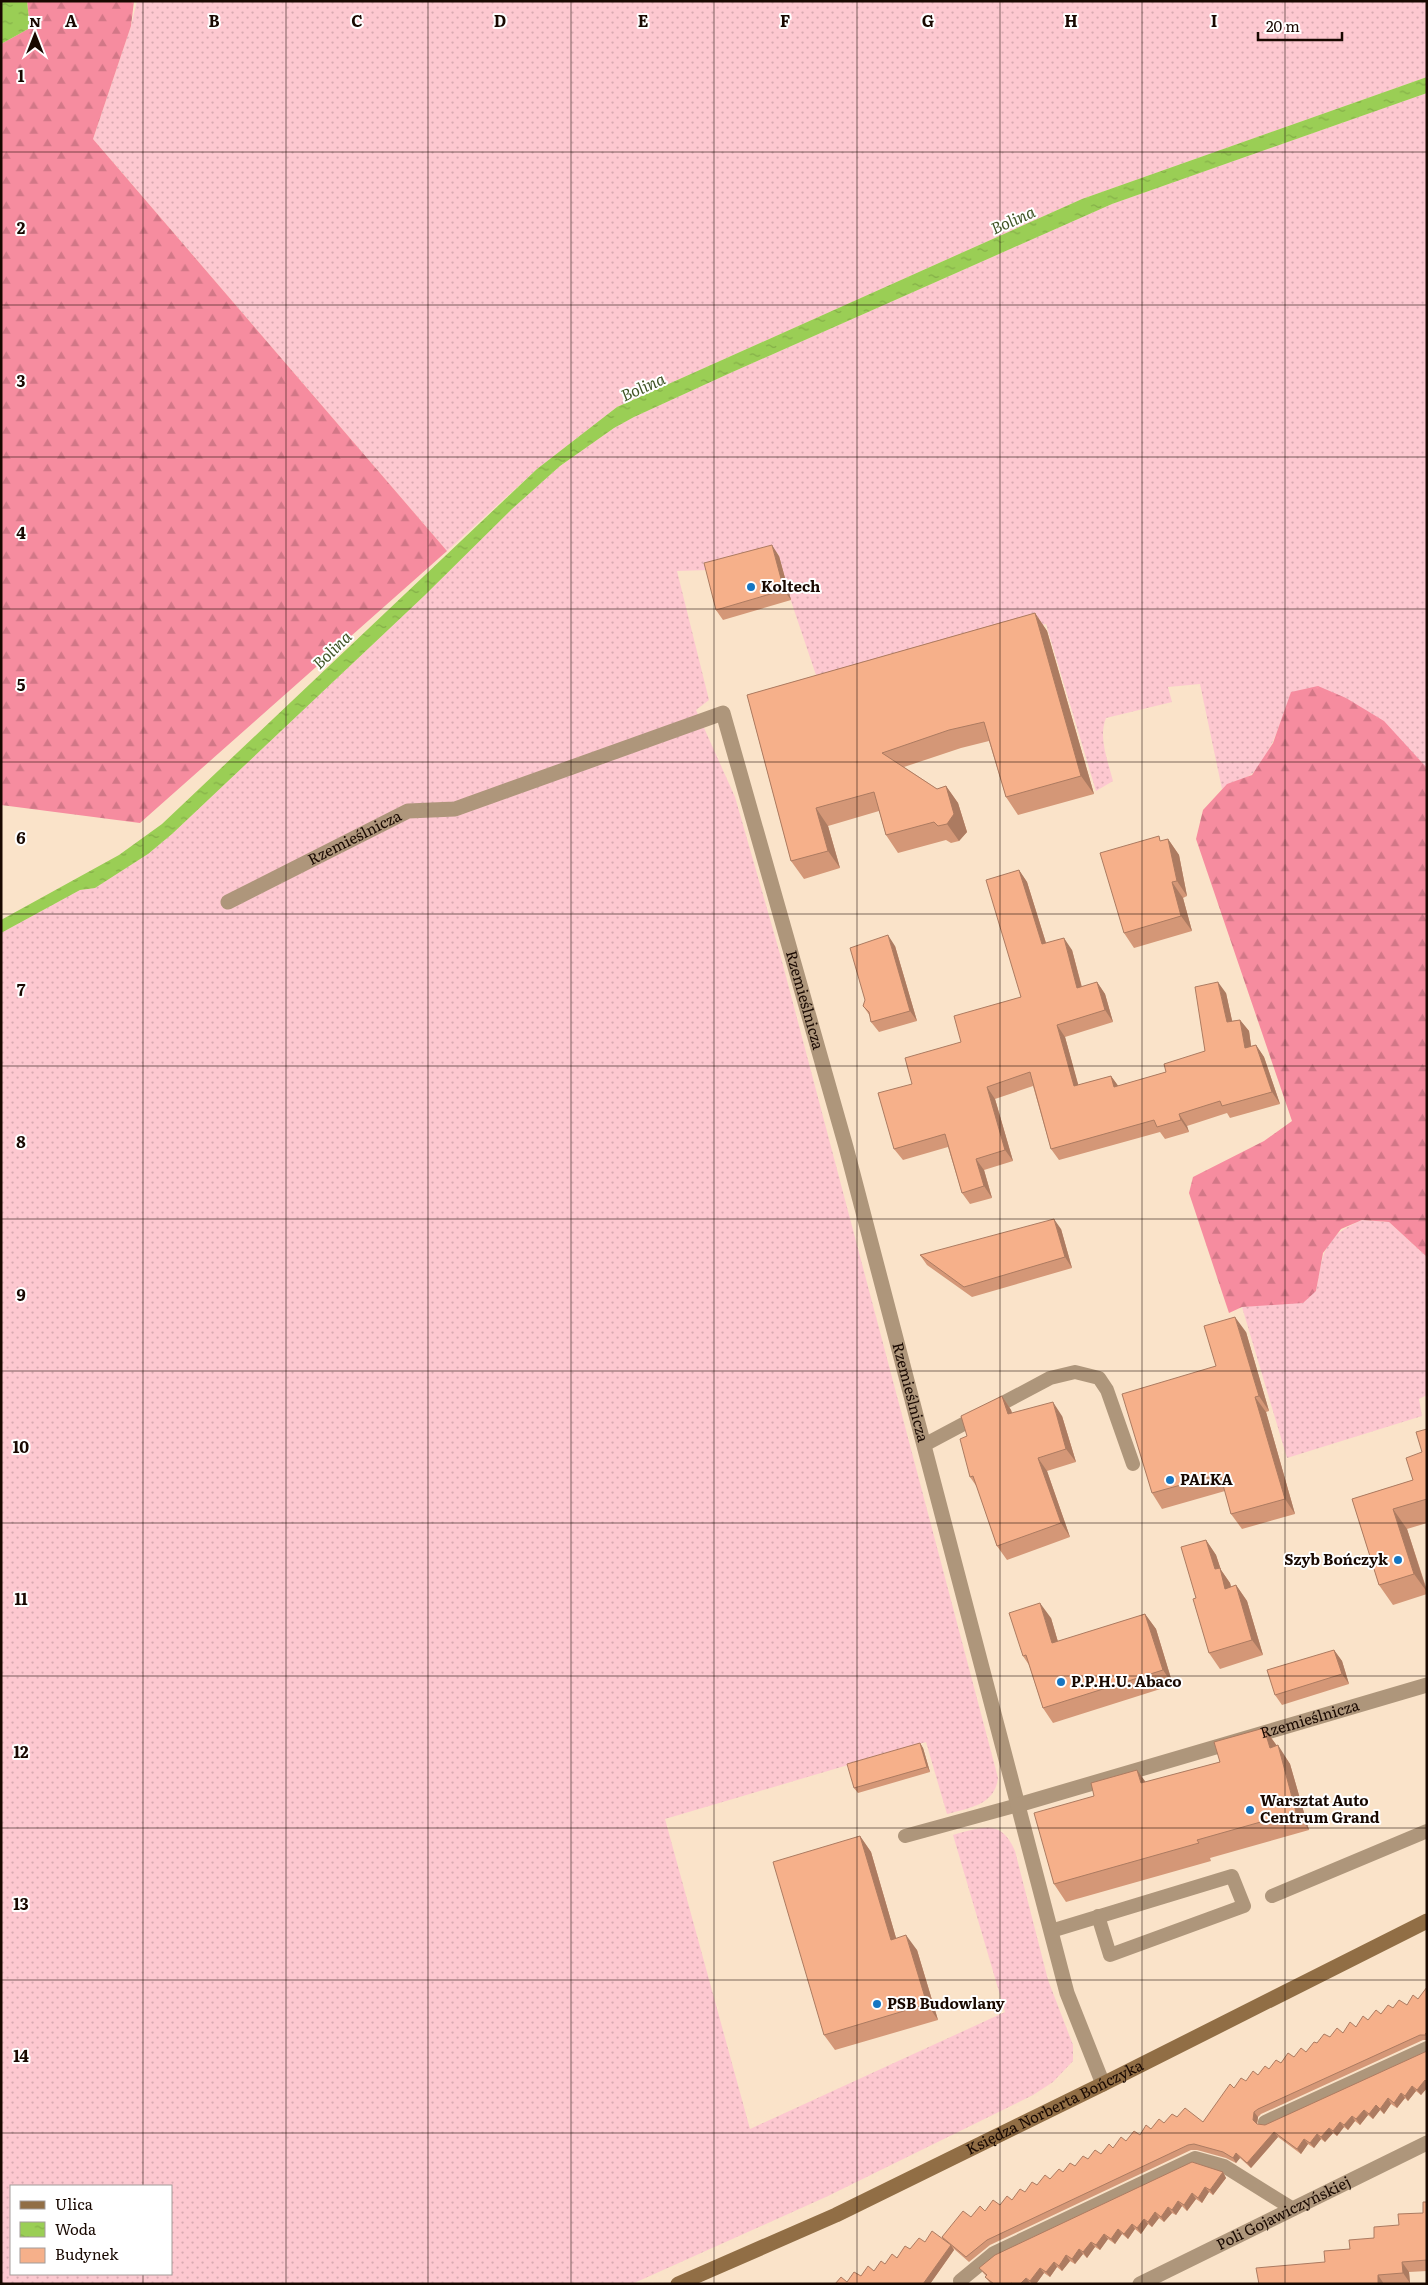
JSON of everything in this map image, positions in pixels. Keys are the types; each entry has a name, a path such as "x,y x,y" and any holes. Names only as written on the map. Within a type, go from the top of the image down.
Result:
{"street":[{"name":"Rzemieślnicza","path":"228,902 408,811 455,809 723,713 846,1146 1067,1993 1103,2084"},
{"name":"Rzemieślnicza","path":"1018,1805 1427,1685"},
{"name":"Księdza Norberta Bończyka","path":"678,2284 836,2215 1103,2084 1427,1921"},
{"name":"Poli Gojawiczyńskiej","path":"1140,2284 1427,2144"}],"lane":[{"path":"924,1445 1050,1378 1075,1372 1099,1378 1108,1390 1132,1464"},
{"path":"905,1836 1018,1805"},
{"path":"1272,1896 1427,1832"},
{"path":"1051,1931 1098,1916 1232,1876 1244,1906 1110,1956 1098,1916"},
{"path":"1265,2122 1427,2048"},
{"path":"959,2283 994,2253 1195,2158 1224,2166 1248,2179 1293,2209"}],"shaded area":[{"path":"137,1 1427,1 1427,77 1082,199 617,407 537,469 447,551 93,139 131,26"},
{"path":"1427,93 1427,768 1291,693 1276,735 1260,764 1250,776 1229,784 1222,789 1200,684 1168,687 1172,702 1106,718 1103,741 1113,781 1096,791 1046,624 819,684 791,601 778,553 709,570 677,571 709,700 696,710 735,797 780,954 998,1778 996,1787 986,1800 972,1807 947,1814 926,1742 665,1819 750,2129 1005,2012 953,1835 973,1829 997,1829 1010,1841 1015,1851 1048,1980 1073,2045 1073,2061 1053,2082 1033,2095 828,2196 632,2284 1,2284 1,933 80,890 95,888 148,854 172,834 424,596 512,509 560,466 614,428 634,417 1112,204"},
{"path":"1362,1220 1389,1222 1427,1257 1427,1395 1419,1399 1422,1416 1287,1458 1242,1307 1261,1305 1316,1291 1323,1256 1327,1247 1339,1233"}],"green space":[{"path":"27,1 134,1 131,26 93,139 447,551 140,823 1,805 1,44 30,28"},
{"path":"1318,686 1346,698 1384,721 1427,768 1427,1257 1389,1222 1362,1220 1341,1229 1323,1253 1316,1291 1303,1303 1242,1307 1229,1313 1189,1193 1193,1177 1264,1141 1292,1121 1196,839 1203,810 1227,784 1252,775 1273,743 1291,692"}],"water":[{"path":"1,1 27,1 30,28 1,44"},
{"path":"1427,77 1427,93 1112,204 728,374 614,428 560,466 512,509 424,596 172,834 148,854 95,888 80,890 1,933 1,920 119,855 162,824 537,469 617,407 1082,199"}],"building":[{"name":"Koltech","path":"772,545 784,590 716,610 704,563"},
{"path":"1035,613 1081,776 1006,797 984,722 949,730 882,753 937,789 946,786 954,814 947,824 938,826 934,822 886,835 874,792 816,808 828,851 791,861 747,695"},
{"path":"1159,836 1160,841 1168,839 1177,881 1172,882 1181,916 1124,933 1100,853"},
{"path":"1019,870 1042,944 1064,938 1077,988 1097,982 1105,1010 1057,1025 1074,1086 1111,1076 1114,1087 1166,1072 1164,1064 1205,1051 1195,987 1218,982 1227,1022 1240,1020 1245,1048 1256,1045 1272,1092 1222,1106 1220,1101 1179,1114 1181,1120 1157,1127 1154,1120 1051,1149 1030,1072 987,1087 1005,1150 976,1159 984,1186 962,1193 945,1134 894,1149 878,1093 912,1084 905,1058 961,1042 954,1016 1021,997 986,880"},
{"path":"888,935 910,1011 871,1022 869,1012 863,1006 865,1000 850,948"},
{"path":"1054,1219 1065,1257 964,1287 920,1255"},
{"path":"1235,1317 1259,1396 1255,1397 1285,1499 1231,1514 1220,1474 1152,1493 1122,1394 1216,1366 1204,1326"},
{"path":"1002,1396 1008,1414 1053,1402 1066,1449 1038,1458 1061,1523 997,1546 973,1476 970,1477 960,1439 967,1436 961,1416"},
{"path":"1427,1429 1427,1499 1393,1509 1414,1574 1379,1585 1352,1499 1413,1480 1406,1458 1422,1452 1416,1432"},
{"path":"1206,1540 1215,1569 1220,1568 1225,1589 1236,1585 1252,1640 1209,1653 1193,1599 1196,1598 1181,1547"},
{"path":"1040,1603 1052,1643 1145,1614 1163,1670 1043,1708 1026,1655 1023,1656 1009,1613"},
{"path":"1334,1650 1342,1674 1275,1695 1267,1670"},
{"path":"1264,1728 1270,1748 1278,1745 1296,1812 1197,1840 1199,1843 1054,1884 1034,1813 1094,1796 1091,1783 1137,1770 1141,1783 1220,1762 1214,1742"},
{"path":"920,1743 927,1767 854,1788 847,1764"},
{"path":"860,1836 891,1940 906,1935 927,2004 824,2035 773,1862"},
{"path":"1427,1987 1427,2032 1425,2034 1427,2035 1420,2035 1258,2109 1254,2112 1253,2120 1257,2124 1265,2125 1427,2051 1427,2082 1425,2080 1417,2090 1412,2086 1405,2096 1401,2093 1394,2103 1388,2098 1380,2109 1376,2105 1369,2114 1364,2110 1356,2119 1352,2116 1344,2125 1340,2122 1333,2131 1329,2128 1321,2137 1317,2134 1310,2143 1304,2139 1297,2149 1274,2132 1247,2163 1236,2153 1233,2158 1223,2152 1194,2144 1188,2145 987,2240 966,2257 942,2237 963,2211 971,2217 980,2206 985,2211 993,2200 1000,2205 1007,2196 1012,2200 1020,2189 1025,2192 1032,2182 1037,2185 1045,2175 1050,2179 1059,2169 1063,2172 1070,2163 1075,2166 1083,2156 1088,2159 1095,2150 1101,2154 1109,2144 1113,2148 1121,2137 1126,2141 1134,2131 1140,2135 1146,2125 1151,2129 1159,2119 1164,2123 1172,2114 1177,2117 1185,2108 1203,2122 1230,2084 1234,2088 1241,2078 1246,2081 1253,2071 1258,2075 1265,2066 1269,2069 1276,2060 1281,2063 1288,2053 1294,2057 1301,2048 1306,2052 1324,2034 1330,2037 1337,2028 1343,2033 1350,2022 1356,2027 1363,2016 1368,2020 1376,2010 1381,2014 1388,2005 1393,2008 1399,2000 1407,2005 1413,1995 1418,1999"},
{"path":"1192,2162 1223,2172 1210,2190 1205,2187 1198,2198 1192,2193 1184,2205 1178,2201 1172,2210 1168,2207 1161,2217 1155,2212 1148,2222 1144,2219 1137,2228 1132,2224 1124,2234 1118,2229 1111,2239 1104,2234 1096,2245 1091,2242 1083,2252 1079,2249 1072,2259 1066,2255 1059,2266 1054,2262 1046,2272 1040,2268 1030,2281 1026,2278 1020,2284 994,2284 985,2277 987,2275 979,2268 995,2255"},
{"path":"1423,2202 1427,2202 1427,2260 1402,2262 1403,2273 1378,2275 1378,2284 1259,2284 1256,2268 1325,2262 1324,2251 1350,2249 1349,2240 1374,2238 1374,2227 1399,2225 1398,2214 1423,2213"},
{"path":"932,2231 951,2245 923,2284 835,2284 841,2277 847,2282 854,2272 861,2276 868,2266 874,2271 881,2261 885,2264 892,2254 897,2258 905,2246 910,2249 919,2238 925,2242"}],"place":[{"name":"Koltech","path":"751,587"},
{"name":"PALKA","path":"1170,1480"},
{"name":"Szyb Bończyk","path":"1398,1560"},
{"name":"P.P.H.U. Abaco","path":"1061,1682"},
{"name":"Warsztat Auto Centrum Grand","path":"1250,1810"},
{"name":"PSB Budowlany","path":"877,2004"}],"water label":[{"name":"Bolina","path":"1013,220"},
{"name":"Bolina","path":"643,387"},
{"name":"Bolina","path":"332,650"}]}
